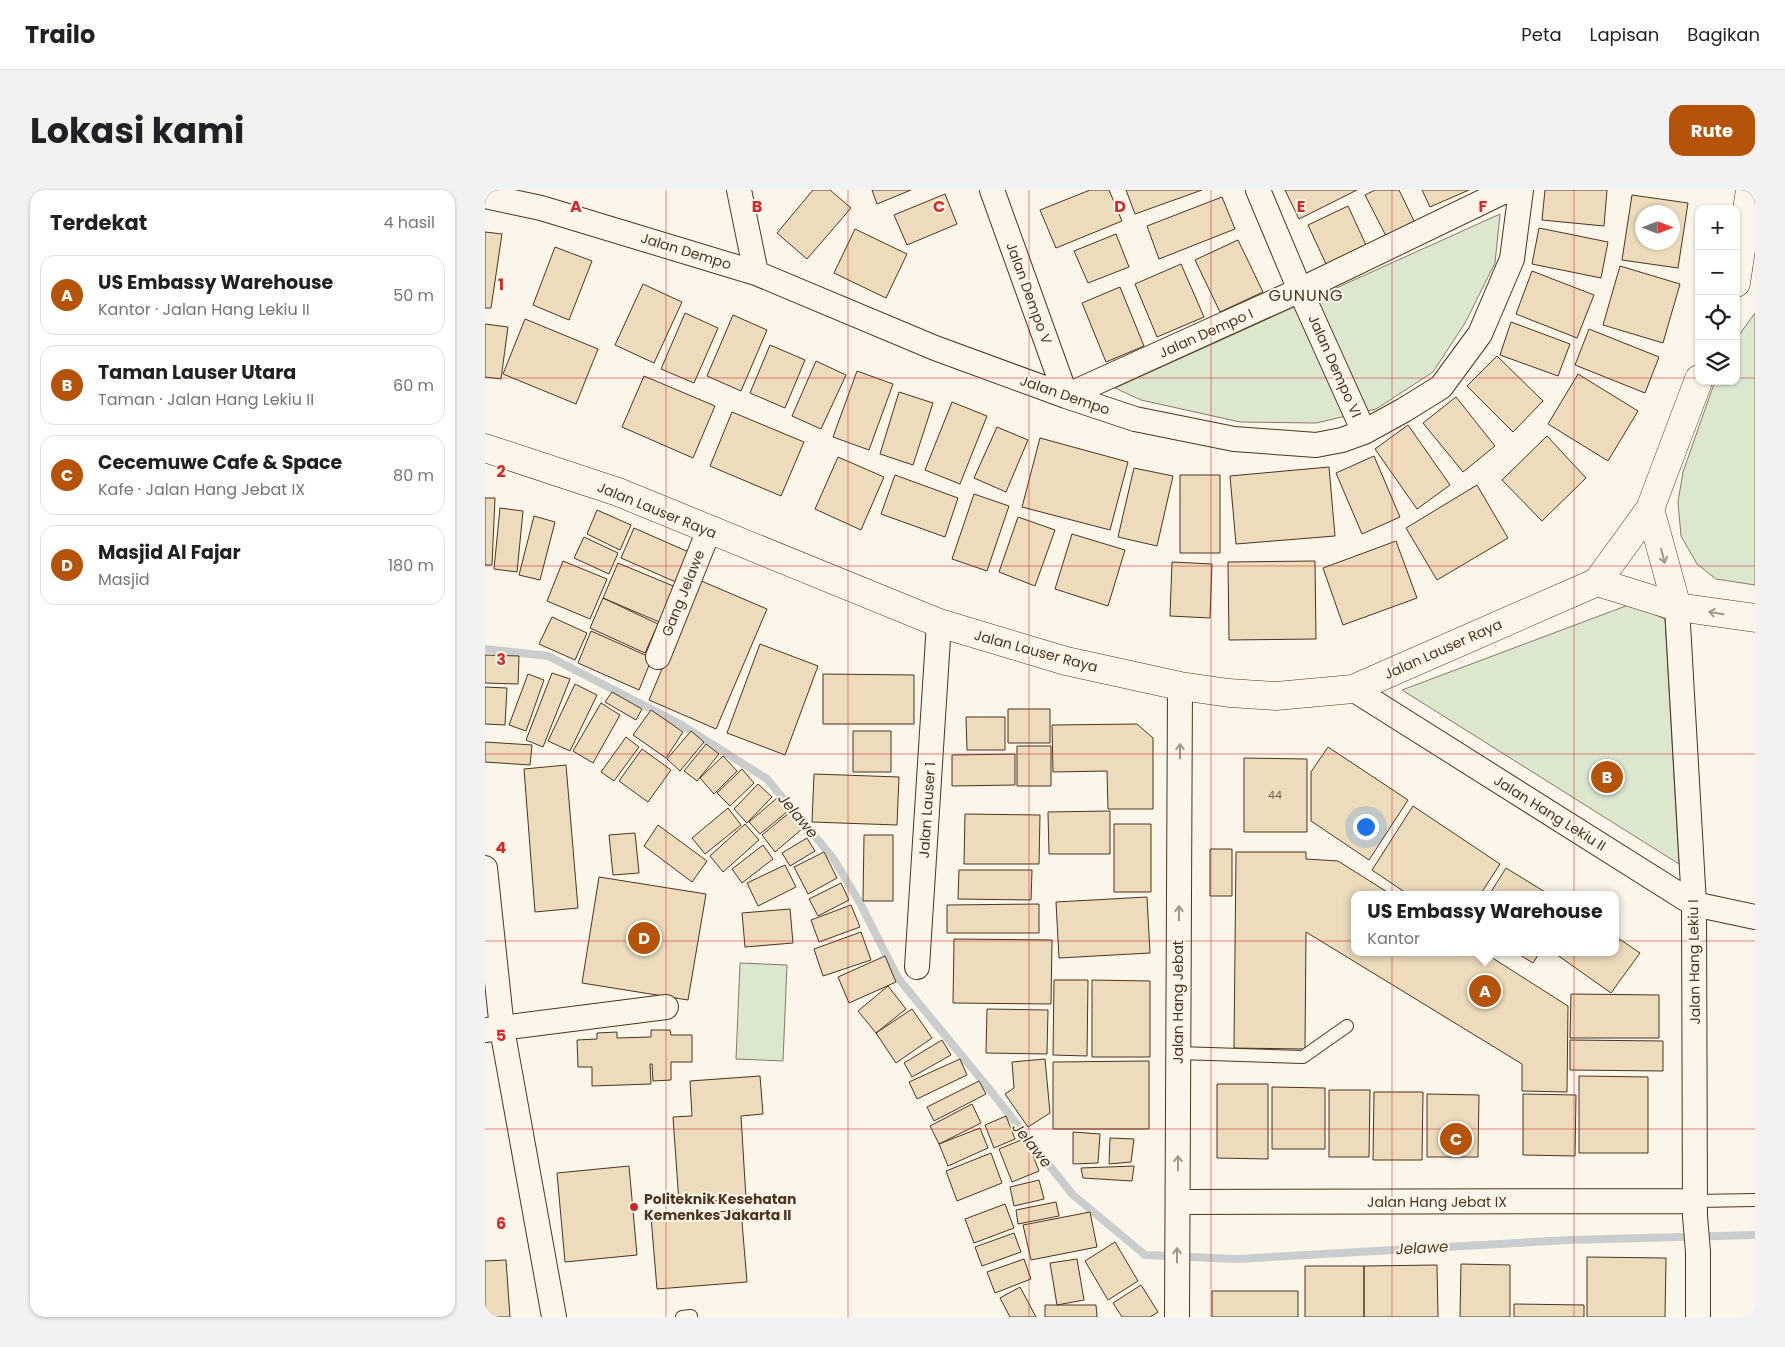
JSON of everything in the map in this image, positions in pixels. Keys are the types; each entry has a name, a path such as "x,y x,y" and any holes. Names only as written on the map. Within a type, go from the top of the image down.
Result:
{"street":[{"path":"739,190 756,272"},
{"name":"Jalan Dempo V","path":"991,190 1065,396"},
{"name":"Jalan Dempo VI","path":"1258,190 1300,290 1365,432"},
{"name":"Jalan Dempo I","path":"1065,396 1300,290 1507,190"},
{"name":"Jalan Dempo","path":"485,196 539,199 756,272 935,348 1065,396 1135,418 1234,439 1316,446 1365,432 1441,387 1480,334 1512,260 1521,190"},
{"path":"1740,256 1750,190"},
{"path":"1740,286 1755,276"},
{"path":"1696,385 1650,509 1597,582 1677,607 1755,618"},
{"name":"Jalan Lauser Raya","path":"485,448 617,492 939,623 1065,661 1180,686 1229,693 1276,696 1353,689 1597,582"},
{"path":"1650,509 1677,607"},
{"name":"Gang Jelawe","path":"658,657 709,530"},
{"name":"Jalan Hang Lekiu I","path":"1677,607 1693,904 1697,1317"},
{"name":"Jalan Lauser 1","path":"917,967 939,623"},
{"name":"Jalan Hang Jebat","path":"1177,1317 1180,686"},
{"name":"Jalan Hang Lekiu II","path":"1353,689 1693,904 1755,916"},
{"path":"485,868 493,1030 555,1317"},
{"path":"493,1030 667,1006"},
{"name":"Jalan Hang Jebat IX","path":"1178,1202 1695,1208"}],"lane":[{"path":"1178,1053 1303,1057 1347,1026"},
{"path":"1695,1208 1755,1200"}],"green space":[{"path":"1500,214 1495,263 1465,323 1433,372 1376,409 1316,423 1240,422 1141,400 1115,388"},
{"path":"1755,313 1755,585 1716,579 1697,564 1681,536 1678,502 1683,472 1714,385 1740,385 1740,334"},
{"path":"1631,604 1665,619 1679,864 1402,690"},
{"path":"740,963 787,965 783,1061 736,1059"}],"building":[{"path":"813,190 830,190 851,208 807,259 777,233"},
{"path":"872,190 911,190 877,204"},
{"path":"1090,190 1109,190 1122,221 1056,248 1040,210"},
{"path":"1126,190 1202,190 1135,214"},
{"path":"1285,190 1357,190 1299,219"},
{"path":"1375,190 1399,190 1414,221 1386,236 1365,195"},
{"path":"1422,190 1469,190 1430,207"},
{"path":"1545,190 1607,190 1604,226 1542,220"},
{"path":"945,194 957,224 907,245 894,215"},
{"path":"1632,195 1688,203 1678,268 1622,260"},
{"path":"1222,197 1235,229 1159,259 1147,226"},
{"path":"1348,206 1366,245 1326,264 1308,225"},
{"path":"1539,228 1608,242 1601,278 1532,264"},
{"path":"855,229 907,254 886,298 834,273"},
{"path":"485,232 502,234 491,308 485,308"},
{"path":"1116,234 1129,267 1088,283 1074,251"},
{"path":"1238,240 1263,292 1220,312 1195,260"},
{"path":"555,247 592,261 569,320 533,305"},
{"path":"1181,264 1204,317 1157,337 1135,284"},
{"path":"1620,266 1680,284 1663,343 1603,325"},
{"path":"1532,271 1594,295 1577,338 1516,314"},
{"path":"643,284 682,302 654,363 615,345"},
{"path":"1120,287 1144,346 1106,362 1082,303"},
{"path":"685,313 718,328 694,383 661,369"},
{"path":"733,315 767,330 741,391 707,376"},
{"path":"525,319 598,349 576,404 503,374"},
{"path":"1511,322 1570,344 1558,376 1500,355"},
{"path":"485,324 508,327 501,379 485,377"},
{"path":"1589,329 1659,357 1645,393 1575,365"},
{"path":"770,345 805,360 785,408 750,393"},
{"path":"1497,356 1543,401 1513,432 1467,386"},
{"path":"816,361 846,375 821,429 792,416"},
{"path":"857,371 893,384 869,450 833,437"},
{"path":"1578,374 1638,411 1608,461 1548,424"},
{"path":"644,376 715,406 693,458 622,427"},
{"path":"899,392 933,403 913,465 880,454"},
{"path":"1456,397 1495,446 1463,472 1423,423"},
{"path":"952,402 987,416 960,484 925,470"},
{"path":"732,412 804,442 781,496 710,466"},
{"path":"1408,425 1450,485 1417,509 1375,449"},
{"path":"997,427 1028,440 1006,492 974,478"},
{"path":"1547,436 1586,478 1542,521 1502,480"},
{"path":"1040,438 1128,462 1110,530 1022,507"},
{"path":"1374,456 1400,517 1362,534 1336,473"},
{"path":"838,457 884,477 861,530 815,509"},
{"path":"1329,467 1335,536 1236,544 1230,476"},
{"path":"1134,468 1173,476 1157,546 1118,537"},
{"path":"895,475 958,498 945,537 881,514"},
{"path":"1180,475 1220,475 1220,553 1180,553"},
{"path":"1477,485 1508,538 1437,580 1406,528"},
{"path":"974,494 1009,506 987,571 952,559"},
{"path":"485,498 495,498 492,565 485,565"},
{"path":"500,508 523,511 517,572 494,569"},
{"path":"597,510 631,525 620,550 587,534"},
{"path":"534,516 555,522 540,580 519,575"},
{"path":"1018,517 1055,530 1035,586 999,572"},
{"path":"634,528 691,553 678,583 621,558"},
{"path":"1072,534 1125,550 1108,606 1055,589"},
{"path":"584,537 618,553 609,574 574,558"},
{"path":"1396,541 1417,598 1343,625 1323,568"},
{"path":"563,561 607,579 590,619 547,601"},
{"path":"1315,561 1316,639 1229,640 1228,562"},
{"path":"1172,562 1212,564 1210,618 1170,616"},
{"path":"618,563 678,588 664,624 603,598"},
{"path":"699,580 767,609 716,729 649,700"},
{"path":"603,598 658,624 645,653 590,628"},
{"path":"552,617 587,633 575,660 539,644"},
{"path":"591,631 652,658 639,690 578,663"},
{"path":"760,644 818,666 785,755 727,733"},
{"path":"485,655 519,656 518,684 485,683"},
{"path":"552,673 570,679 543,747 526,740"},
{"path":"528,674 544,680 526,731 509,725"},
{"path":"823,674 914,675 914,724 823,724"},
{"path":"575,684 597,695 570,751 548,741"},
{"path":"485,687 507,688 505,725 485,724"},
{"path":"612,692 642,709 636,720 605,702"},
{"path":"601,703 620,715 593,763 573,751"},
{"path":"1008,709 1050,709 1050,743 1008,743"},
{"path":"651,710 683,732 666,758 633,735"},
{"path":"966,717 1005,717 1005,750 967,750"},
{"path":"1137,724 1153,738 1153,809 1108,809 1107,771 1053,772 1052,725"},
{"path":"691,731 704,742 680,771 667,759"},
{"path":"853,731 891,731 891,772 853,772"},
{"path":"626,737 639,747 614,781 601,772"},
{"path":"485,742 532,745 530,765 485,762"},
{"path":"706,744 719,754 697,781 684,771"},
{"path":"1017,746 1051,746 1051,786 1017,786"},
{"path":"1328,747 1408,800 1369,860 1311,821 1311,772"},
{"path":"642,749 671,770 648,802 619,781"},
{"path":"1015,754 1015,785 952,786 952,755"},
{"path":"723,756 737,771 714,794 700,778"},
{"path":"1244,758 1307,759 1307,832 1244,832"},
{"path":"566,765 578,908 535,912 524,769"},
{"path":"742,769 754,783 730,806 717,793"},
{"path":"814,774 899,777 897,825 812,822"},
{"path":"758,784 772,797 747,823 734,809"},
{"path":"777,798 788,811 760,834 749,822"},
{"path":"1413,806 1500,864 1483,891 1403,891 1372,870"},
{"path":"728,808 741,825 705,854 692,838"},
{"path":"1110,811 1110,854 1049,854 1048,812"},
{"path":"789,813 802,829 775,852 762,835"},
{"path":"965,814 1040,815 1039,864 964,864"},
{"path":"745,824 759,840 723,872 710,856"},
{"path":"1114,824 1151,824 1151,892 1114,892"},
{"path":"658,825 707,861 692,882 644,846"},
{"path":"635,833 639,873 613,875 609,835"},
{"path":"864,835 893,835 893,901 863,901"},
{"path":"807,838 815,851 790,866 782,853"},
{"path":"763,845 773,859 742,883 732,869"},
{"path":"1210,849 1232,849 1232,896 1210,896"},
{"path":"824,852 837,878 808,894 794,867"},
{"path":"1236,852 1306,852 1306,859 1338,861 1386,891 1351,891 1351,956 1489,956 1568,1006 1567,1092 1522,1091 1522,1064 1306,932 1305,1049 1234,1048"},
{"path":"785,865 796,887 758,906 747,883"},
{"path":"1506,868 1543,891 1492,891"},
{"path":"959,870 1032,870 1031,900 958,899"},
{"path":"599,877 706,894 688,1000 582,983"},
{"path":"841,883 849,900 818,916 809,899"},
{"path":"1147,897 1150,953 1059,958 1056,902"},
{"path":"1039,904 1039,933 947,933 947,905"},
{"path":"851,905 860,927 819,942 811,920"},
{"path":"790,909 793,943 745,947 742,913"},
{"path":"861,932 871,960 823,976 814,949"},
{"path":"954,939 1052,940 1051,1004 953,1003"},
{"path":"1619,939 1640,953 1611,993 1559,956 1619,956"},
{"path":"885,956 896,982 849,1003 838,977"},
{"path":"1522,956 1537,956 1533,963"},
{"path":"1054,980 1088,980 1087,1056 1053,1055"},
{"path":"1092,980 1150,981 1150,1057 1092,1057"},
{"path":"888,986 906,1009 876,1033 858,1011"},
{"path":"1571,994 1659,995 1659,1038 1570,1038"},
{"path":"912,1009 932,1038 896,1063 876,1033"},
{"path":"987,1009 1048,1010 1047,1054 986,1053"},
{"path":"651,1030 670,1030 671,1035 692,1035 692,1062 671,1062 671,1080 653,1081 652,1064 650,1064 651,1084 592,1086 592,1067 578,1067 577,1040 597,1039 597,1033 617,1032 617,1038 651,1037"},
{"path":"942,1040 951,1055 912,1077 904,1063"},
{"path":"1570,1040 1663,1041 1663,1071 1570,1070"},
{"path":"960,1059 967,1075 917,1099 909,1082"},
{"path":"1045,1059 1050,1113 1028,1127 1005,1094 1014,1088 1012,1062"},
{"path":"1149,1061 1149,1129 1053,1129 1053,1062"},
{"path":"760,1076 763,1114 741,1116 746,1199 679,1203 673,1117 692,1116 690,1081"},
{"path":"1579,1076 1648,1077 1648,1153 1579,1153"},
{"path":"979,1081 986,1094 934,1121 927,1107"},
{"path":"1217,1084 1268,1084 1268,1159 1217,1158"},
{"path":"1272,1087 1325,1088 1325,1149 1272,1149"},
{"path":"1329,1090 1370,1090 1369,1157 1329,1157"},
{"path":"1374,1092 1423,1092 1422,1160 1373,1160"},
{"path":"1427,1094 1479,1095 1478,1157 1427,1157"},
{"path":"1523,1094 1576,1095 1575,1156 1523,1155"},
{"path":"972,1104 981,1123 939,1144 930,1126"},
{"path":"1006,1116 1015,1139 994,1148 985,1125"},
{"path":"980,1128 988,1148 948,1166 939,1144"},
{"path":"1073,1132 1100,1134 1098,1163 1073,1164"},
{"path":"1026,1138 1039,1171 1012,1182 999,1149"},
{"path":"1110,1138 1134,1139 1131,1162 1109,1164"},
{"path":"991,1153 1002,1183 957,1201 946,1171"},
{"path":"629,1166 637,1255 565,1262 557,1173"},
{"path":"1134,1166 1132,1181 1083,1178 1081,1168"},
{"path":"1039,1180 1044,1199 1014,1206 1010,1187"},
{"path":"1056,1202 1059,1216 1018,1224 1016,1210"},
{"path":"1005,1204 1014,1228 974,1243 965,1219"},
{"path":"741,1210 747,1282 657,1289 651,1217"},
{"path":"1090,1212 1097,1247 1031,1260 1023,1225"},
{"path":"1014,1233 1021,1252 982,1266 975,1247"},
{"path":"1115,1242 1138,1281 1108,1300 1085,1261"},
{"path":"1587,1257 1666,1258 1665,1317 1587,1317"},
{"path":"1024,1259 1031,1279 995,1293 987,1272"},
{"path":"1077,1259 1084,1300 1057,1305 1050,1263"},
{"path":"506,1260 510,1317 485,1317 485,1261"},
{"path":"1461,1264 1510,1265 1510,1317 1460,1317"},
{"path":"1437,1265 1438,1317 1364,1317 1364,1266"},
{"path":"1305,1266 1364,1266 1364,1317 1305,1317"},
{"path":"1141,1285 1158,1312 1150,1317 1122,1317 1113,1303"},
{"path":"1020,1287 1036,1317 1010,1317 1000,1298"},
{"path":"1212,1291 1298,1291 1298,1317 1212,1317"},
{"path":"1514,1304 1584,1305 1584,1317 1514,1317"},
{"path":"1045,1305 1096,1305 1097,1317 1045,1317"}],"waterway":[{"name":"Jelawe","path":"485,649 548,656 680,724 767,779 833,858 860,903 898,978 1072,1194 1145,1255 1237,1259 1569,1240 1755,1235"}],"place":[{"name":"Taman Lauser Utara","path":"1607,777"},
{"name":"Masjid Al Fajar","path":"644,938"},
{"name":"US Embassy Warehouse","path":"1485,991"},
{"name":"Cecemuwe Cafe & Space","path":"1456,1139"},
{"name":"Politeknik Kesehatan Kemenkes Jakarta II","path":"634,1207"}],"district":[{"name":"GUNUNG","path":"1306,295"}]}
